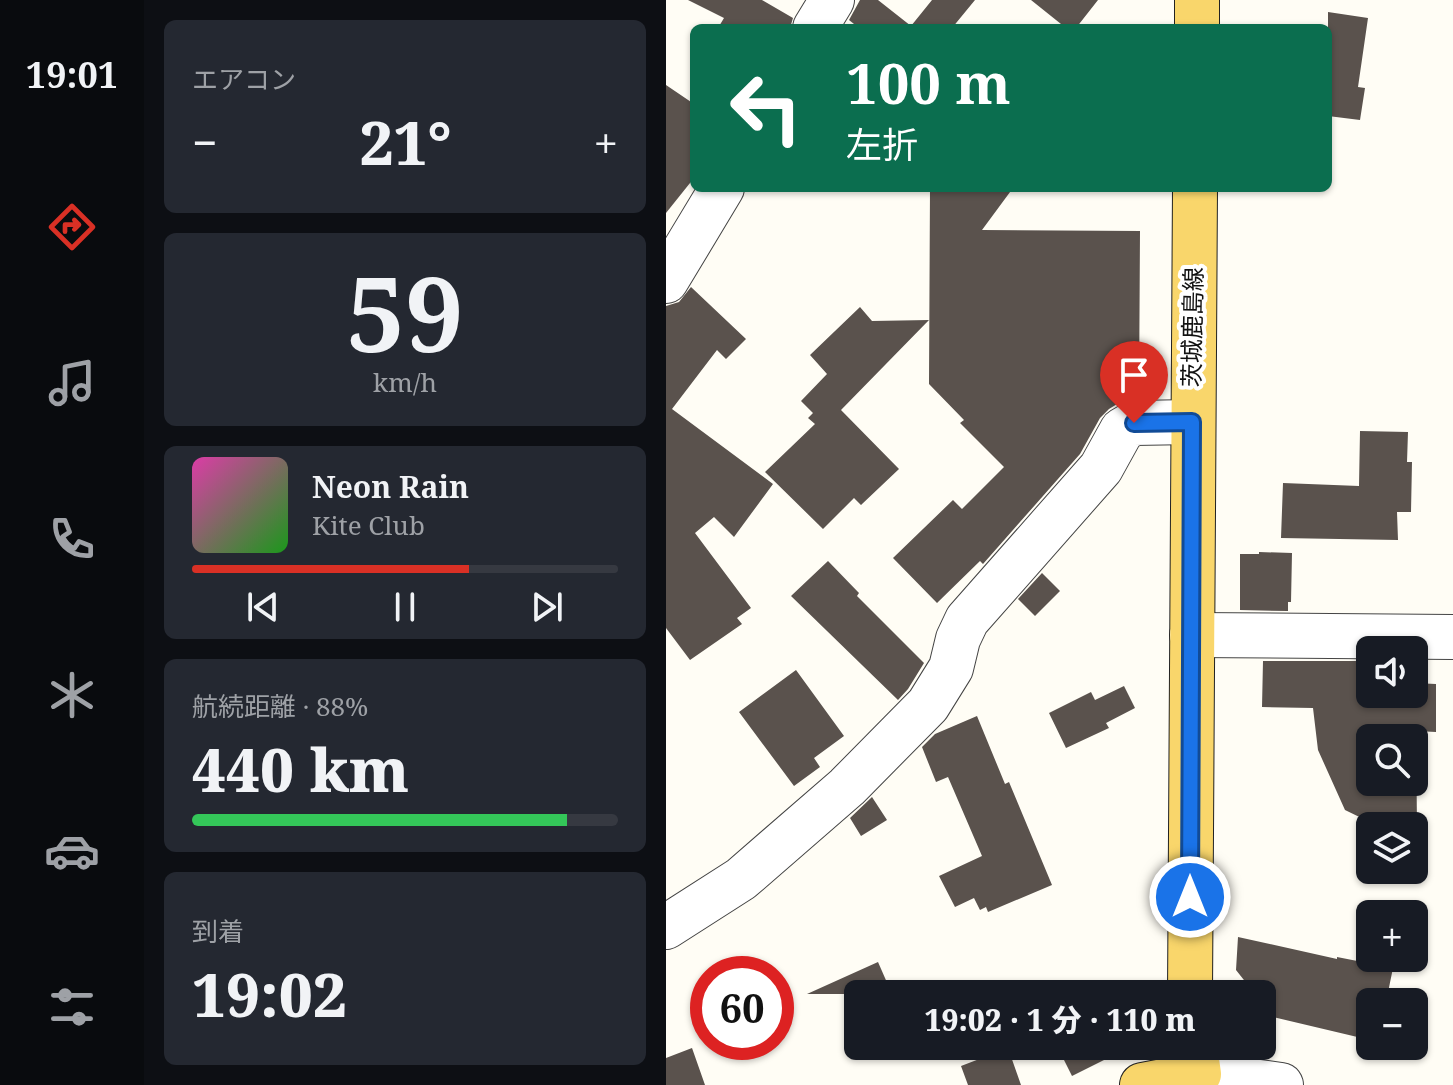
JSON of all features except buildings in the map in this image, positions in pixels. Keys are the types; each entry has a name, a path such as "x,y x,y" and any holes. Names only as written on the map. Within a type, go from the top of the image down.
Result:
{"main road":[{"path":"1197,0 1197,24"},
{"name":"茨城鹿島線","path":"1190,980 1195,192"},
{"path":"1142,1085 1199,1068"}],"street":[{"path":"666,281 720,192"},
{"path":"666,927 741,879 847,787 928,705 951,668 958,639 967,620 1101,468 1122,430 1134,423 1192,422"},
{"path":"1192,635 1453,637"},
{"path":"1199,1068 1281,1085"}],"route":[{"path":"1134,423 1192,422 1190,897"}]}
